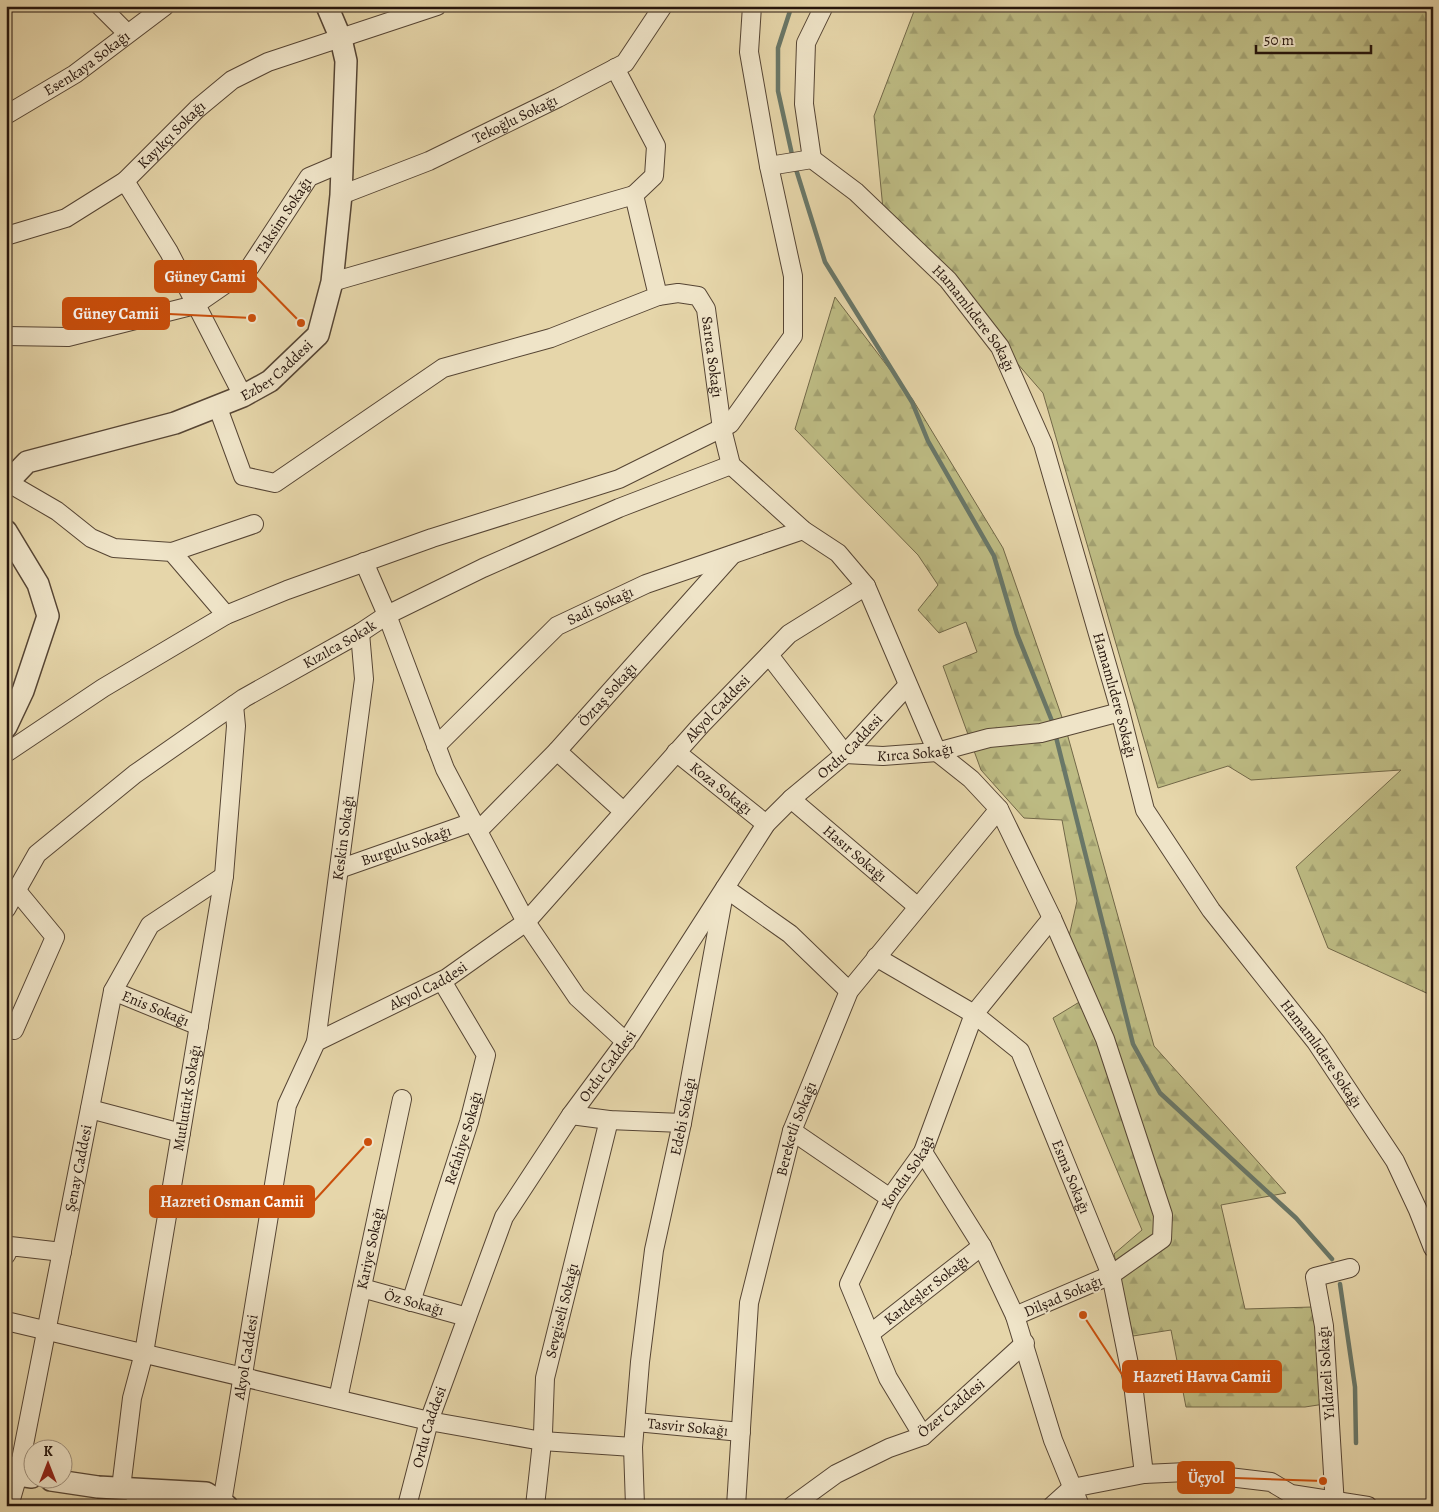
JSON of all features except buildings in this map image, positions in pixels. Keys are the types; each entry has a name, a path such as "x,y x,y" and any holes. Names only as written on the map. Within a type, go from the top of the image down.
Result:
{"street":[{"path":"100,6 127,33"},
{"name":"Esenkaya Sokağı","path":"6,115 75,74 165,6"},
{"name":"Ezber Caddesi","path":"7,483 26,462 175,423 218,408 270,381 318,335 332,282 340,196 346,61 340,39 327,6"},
{"name":"Kayıkçı Sokağı","path":"6,236 66,218 125,181 197,109 232,80 268,62 437,6"},
{"name":"Tekoğlu Sokağı","path":"340,196 429,161 615,68 624,62 663,6"},
{"path":"6,753 102,688 226,615 364,562 619,479 730,424 794,336 794,276 769,166 749,52 752,6"},
{"path":"769,166 800,161 806,43 824,6"},
{"path":"332,282 634,195 654,176 656,146 615,68"},
{"name":"Hamamlıdere Sokağı","path":"800,161 856,192 948,280 1000,347 1044,444 1120,712 1145,810 1211,910 1316,1042 1380,1137 1403,1178 1433,1248"},
{"name":"Taksim Sokağı","path":"6,336 68,337 195,304 250,267 309,178 342,163"},
{"path":"125,181 169,252 243,396"},
{"path":"218,408 243,476 275,483 442,368 551,338 658,296 634,195"},
{"name":"Sarıca Sokağı","path":"658,296 678,293 698,296 706,309 722,429"},
{"path":"722,429 731,465 803,530 838,553 866,586 907,686 937,752 971,778 999,809 1052,918"},
{"name":"Kızılca Sokak","path":"6,909 37,854 135,774 234,705 360,633 387,615 483,568 619,508 731,465"},
{"path":"7,483 57,511 91,538 114,548 172,552 254,524"},
{"name":"Sadi Sokağı","path":"436,746 557,626 646,584 803,530"},
{"path":"6,531 38,584 48,616 23,691 6,727"},
{"path":"172,552 226,615"},
{"name":"Öztaş Sokağı","path":"475,827 557,751 733,554"},
{"path":"364,562 387,615 445,769 526,922 577,997 626,1042"},
{"name":"Akyol Caddesi","path":"224,1504 242,1377 287,1105 316,1042 442,981 526,922 676,752 790,634 866,586"},
{"name":"Keskin Sokağı","path":"316,1042 364,679 360,633"},
{"path":"769,655 845,754"},
{"name":"Ordu Caddesi","path":"407,1506 429,1421 504,1218 571,1115 626,1042 766,824 791,799 845,754 907,686"},
{"name":"Mutlutürk Sokağı","path":"121,1488 132,1398 144,1353 224,876 236,726 234,705"},
{"name":"Kırca Sokağı","path":"845,754 883,756 937,752 989,738 1047,731 1120,712"},
{"path":"557,751 623,810"},
{"name":"Koza Sokağı","path":"676,752 766,824"},
{"name":"Hasır Sokağı","path":"791,799 918,907"},
{"name":"Bereketli Sokağı","path":"736,1506 749,1303 792,1131 849,991 999,809"},
{"name":"Burgulu Sokağı","path":"339,869 475,827"},
{"name":"Şenay Caddesi","path":"9,1504 19,1472 113,991 150,925 224,876"},
{"path":"725,888 790,934 849,991"},
{"name":"Edebi Sokağı","path":"635,1506 633,1447 640,1362 654,1250 682,1123 725,888"},
{"path":"9,1033 55,937 16,891"},
{"name":"Kondu Sokağı","path":"923,1436 888,1378 871,1333 849,1284 890,1198 923,1152 974,1014 1052,918"},
{"name":"Dilşad Sokağı","path":"1015,1316 1111,1275 1162,1239 1163,1215 1105,1039 1052,918"},
{"name":"Esma Sokağı","path":"876,958 974,1014 1020,1051 1111,1275 1132,1384 1144,1474"},
{"name":"Refahiye Sokağı","path":"411,1302 469,1122 486,1054 442,981"},
{"name":"Enis Sokağı","path":"113,991 199,1026"},
{"name":"Kariye Sokağı","path":"338,1400 402,1098"},
{"path":"90,1110 181,1133"},
{"path":"571,1115 609,1120 682,1123"},
{"name":"Sevgiseli Sokağı","path":"535,1506 542,1441 544,1378 609,1120"},
{"path":"792,1131 890,1198"},
{"path":"923,1152 982,1246 1015,1316 1025,1343 1053,1440 1080,1506"},
{"path":"6,1255 10,1246 62,1252"},
{"name":"Kardeşler Sokağı","path":"871,1333 982,1246"},
{"name":"Yıldızeli Sokağı","path":"1336,1504 1324,1326 1315,1277 1350,1268"},
{"name":"Öz Sokağı","path":"362,1288 467,1317"},
{"path":"6,1321 429,1421 542,1441 633,1447"},
{"name":"Özer Caddesi","path":"792,1506 836,1474 889,1448 923,1436 1025,1343"},
{"name":"Tasvir Sokağı","path":"636,1422 741,1432"},
{"path":"1052,1506 1072,1488 1144,1474 1187,1472 1271,1482 1289,1500 1368,1506"},
{"path":"72,1482 121,1488 206,1493 224,1504"},
{"path":"133,1506 154,1490"}],"green space":[{"path":"916,6 1433,6 1433,996 1328,948 1296,867 1401,770 1251,780 1228,766 1158,788 1043,393 883,209 874,116"},
{"path":"835,297 913,400 1003,548 1065,726 1154,1046 1286,1193 1221,1205 1245,1309 1312,1307 1331,1403 1305,1407 1186,1407 1171,1330 1133,1336 1114,1254 1142,1230 1053,1018 1081,1001 1068,941 1077,901 1062,820 1024,818 981,770 943,666 977,652 966,622 939,633 918,610 938,585 918,555 795,429"}],"waterway":[{"path":"793,159 778,91 778,48 790,11 794,6"},
{"path":"795,166 825,262 912,402 928,441 994,556 1017,634 1054,726"},
{"path":"1055,733 1133,1044 1160,1093 1296,1218 1332,1259"},
{"path":"1340,1284 1355,1387 1356,1443"}],"place":[{"name":"Güney Camii","path":"252,318"},
{"name":"Güney Cami","path":"301,323"},
{"name":"Hazreti Osman Camii","path":"368,1142"},
{"name":"Hazreti Havva Camii","path":"1083,1315"},
{"name":"Üçyol","path":"1323,1481"}]}
